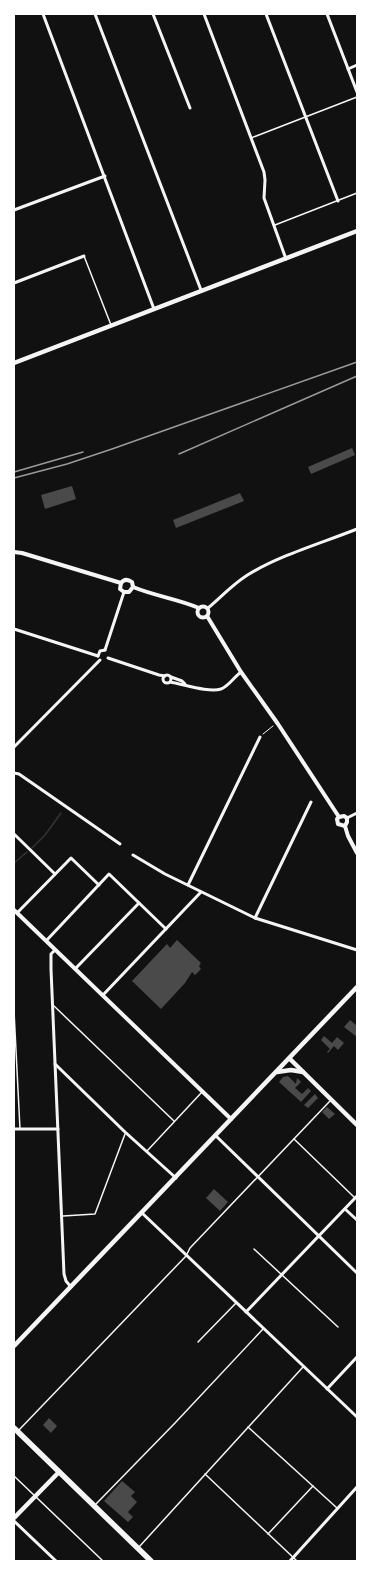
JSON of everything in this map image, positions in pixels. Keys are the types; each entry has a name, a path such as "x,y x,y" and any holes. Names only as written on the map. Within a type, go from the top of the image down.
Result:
{"highway":[{"path":"16,1430 151,1561"}],"main road":[{"path":"14,363 357,231"},
{"path":"15,1344 290,1059 357,987"},
{"path":"290,1059 357,1125"},
{"path":"277,1072 291,1070 303,1072"},
{"path":"14,1518 59,1472"}],"street":[{"path":"43,14 154,309"},
{"path":"95,14 202,290"},
{"path":"153,14 190,108"},
{"path":"204,14 265,177 264,195 286,259"},
{"path":"266,14 338,201"},
{"path":"327,14 357,92"},
{"path":"348,69 357,65"},
{"path":"14,210 104,176"},
{"path":"14,283 84,256"},
{"path":"208,608 245,577 258,570 357,529"},
{"path":"14,552 26,554 121,583"},
{"path":"124,592 120,589 121,583 124,580 132,582 133,587"},
{"path":"133,587 199,608 204,606 208,608"},
{"path":"124,592 129,592 133,587"},
{"path":"100,660 106,661 124,592"},
{"path":"199,608 198,615 203,618 207,616"},
{"path":"208,608 209,613 207,616 241,672 278,724 339,817"},
{"path":"14,629 98,656 100,660"},
{"path":"98,656 100,651 165,676 170,676 182,681 185,684"},
{"path":"14,747 100,660"},
{"path":"165,676 163,680 164,682 185,684 201,689 215,690 225,686 241,672"},
{"path":"170,676 170,682"},
{"path":"188,885 260,737"},
{"path":"14,773 19,774 120,844"},
{"path":"255,918 311,802"},
{"path":"339,817 342,816 347,818 357,813"},
{"path":"339,817 337,823 341,826 345,826"},
{"path":"347,818 345,826 348,836 357,853"},
{"path":"14,834 55,874"},
{"path":"133,855 165,874 255,918 357,950"},
{"path":"99,885 70,858 16,912 231,1120"},
{"path":"46,941 109,874 166,929"},
{"path":"103,995 201,892"},
{"path":"75,969 139,903"},
{"path":"55,950 51,954 52,1004 61,1216 64,1274 71,1287"},
{"path":"54,1064 125,1132 176,1178"},
{"path":"14,1129 58,1129"},
{"path":"216,1136 357,1273"},
{"path":"246,1312 356,1197"},
{"path":"345,1209 357,1220"},
{"path":"142,1213 357,1417"},
{"path":"327,1389 357,1357"},
{"path":"290,1561 357,1487"},
{"path":"14,1521 56,1561"}],"lane":[{"path":"251,138 357,97"},
{"path":"274,225 357,193"},
{"path":"84,256 112,326"},
{"path":"52,1004 174,1121"},
{"path":"14,1011 20,1129"},
{"path":"147,1151 202,1092"},
{"path":"16,1430 186,1256 190,1248 331,1100"},
{"path":"61,1216 95,1214 125,1132"},
{"path":"294,1139 356,1197"},
{"path":"254,1249 338,1327"},
{"path":"198,1342 236,1303"},
{"path":"94,1506 175,1423 263,1329"},
{"path":"138,1548 303,1367"},
{"path":"248,1427 337,1508"},
{"path":"205,1474 297,1561"},
{"path":"14,1476 103,1561"},
{"path":"268,1534 314,1486"}],"path":[{"path":"260,737 278,724"}],"building":[{"path":"352,448 355,455 311,474 308,467"},
{"path":"72,486 76,499 45,509 41,495"},
{"path":"240,493 244,501 176,528 173,520"},
{"path":"177,940 201,963 199,966 201,969 195,975 192,972 185,983 161,1009 132,981 167,944 170,948"},
{"path":"350,1020 357,1026 357,1037 344,1027"},
{"path":"324,1036 332,1043 337,1037 344,1043 338,1050 334,1046 328,1053 327,1052 330,1049 321,1040"},
{"path":"288,1076 296,1084 297,1078 301,1082 295,1088 302,1094 308,1088 311,1091 301,1102 279,1082 283,1077"},
{"path":"315,1094 318,1098 308,1108 304,1105"},
{"path":"327,1107 335,1114 329,1119 322,1112"},
{"path":"214,1189 228,1202 220,1211 206,1198"},
{"path":"49,1418 57,1426 51,1433 43,1425"},
{"path":"122,1481 135,1492 131,1496 137,1502 128,1512 133,1517 128,1522 104,1501"}],"waterway":[{"path":"32,848 45,835 61,813"},
{"path":"14,863 27,852"}],"railway":[{"path":"14,478 67,464 112,449 357,362"},
{"path":"179,454 357,376"},
{"path":"14,472 83,452"}]}
